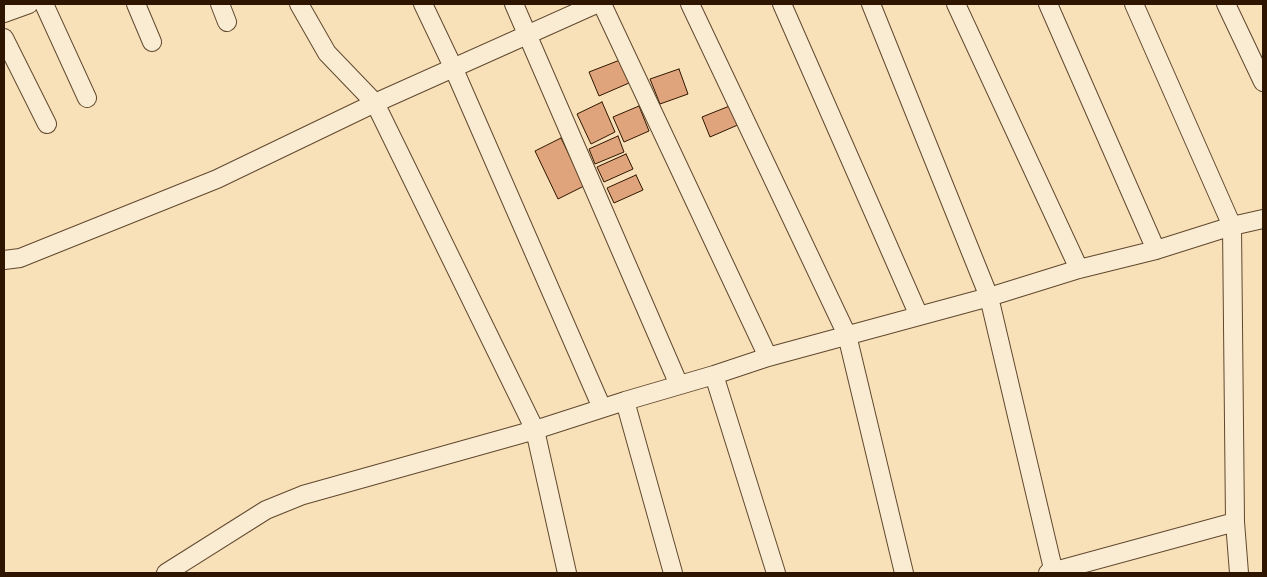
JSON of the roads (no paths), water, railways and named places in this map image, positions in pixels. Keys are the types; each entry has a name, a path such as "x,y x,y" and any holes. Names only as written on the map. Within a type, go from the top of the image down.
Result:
{"street":[{"path":"4,13 29,4"},
{"path":"44,4 87,98"},
{"path":"136,4 152,42"},
{"path":"220,4 227,22"},
{"path":"299,4 327,52 375,103 535,430 567,573"},
{"path":"423,4 453,67 602,408"},
{"path":"514,4 679,385"},
{"path":"4,260 20,258 217,179 375,103 596,4"},
{"path":"602,4 768,357"},
{"path":"690,4 847,335 904,573"},
{"path":"782,4 919,316"},
{"path":"871,4 989,297 1052,573 1236,522"},
{"path":"956,4 1079,269"},
{"path":"1048,4 1156,250"},
{"path":"1137,4 1232,226 1236,522 1239,573"},
{"path":"1226,4 1263,82"},
{"path":"4,38 47,124"},
{"path":"166,573 266,510 303,495 535,430 625,400 714,375 768,357 989,297 1079,269 1156,250 1232,226 1263,219"},
{"path":"714,375 776,573"},
{"path":"625,400 673,573"}]}
